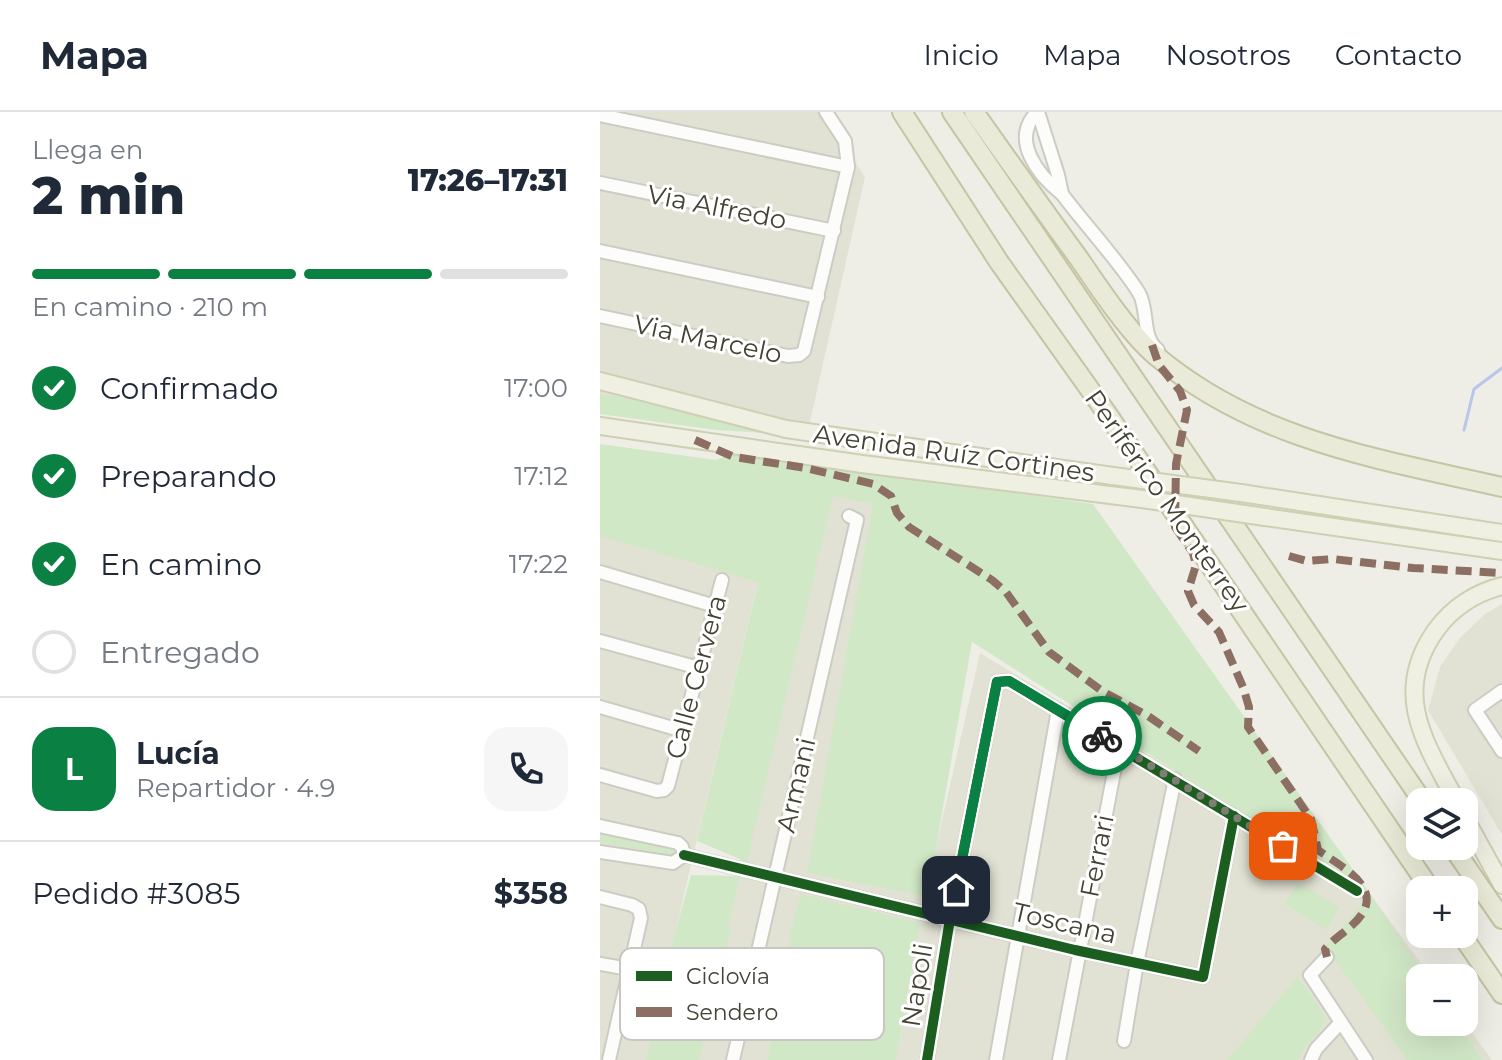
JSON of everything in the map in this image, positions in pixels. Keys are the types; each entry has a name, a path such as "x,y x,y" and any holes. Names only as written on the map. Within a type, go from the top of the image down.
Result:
{"highway":[{"name":"Periférico Monterrey","path":"902,112 999,262 1134,452 1422,876"},
{"name":"Periférico Monterrey","path":"952,112 1413,788"},
{"path":"974,112 1104,295 1153,354 1199,389 1263,423 1339,451 1502,487"},
{"path":"1462,860 1502,919"},
{"path":"1471,948 1502,994"}],"main road":[{"name":"Avenida Ruíz Cortines","path":"600,381 786,429 1502,533"},
{"name":"Avenida Ruíz Cortines","path":"600,426 1502,551"},
{"path":"1450,788 1419,723 1413,690 1416,666 1428,641 1458,607 1484,591 1502,586"},
{"path":"1478,841 1502,885"}],"street":[{"path":"600,251 818,297 848,167 845,141 826,112"},
{"path":"1038,112 1026,129 1028,150 1046,182 1062,194 1140,294 1152,345 1214,394 1293,433 1502,487"},
{"path":"1038,112 1062,194"},
{"path":"600,115 848,167"},
{"name":"Via Alfredo","path":"600,183 834,231"},
{"name":"Via Marcelo","path":"600,316 788,356 799,355 808,341 818,297"},
{"name":"Armani","path":"758,948 857,520 849,516"},
{"path":"600,572 715,606"},
{"name":"Calle Cervera","path":"600,775 657,791 668,786 722,580"},
{"path":"600,641 699,668"},
{"name":"Napoli","path":"927,1060 950,919 997,682 1009,681 1058,710"},
{"path":"1502,691 1475,710 1502,751"},
{"path":"600,707 683,731"},
{"path":"996,1060 1058,710 1357,891"},
{"name":"Ferrari","path":"1059,1060 1119,746"},
{"path":"1124,1041 1175,779"},
{"name":"Toscana","path":"684,855 1203,977 1234,816"},
{"path":"600,826 678,843 684,855 673,863 600,852"},
{"path":"600,897 639,909 641,918 634,948"},
{"path":"1327,957 1310,975 1366,1060"},
{"path":"600,964 620,967"},
{"path":"609,1060 620,1010"},
{"path":"1311,1060 1316,1049 1341,1022"},
{"name":"Armani","path":"733,1060 737,1040"}],"shaded area":[{"path":"600,112 822,112 865,177 810,422 600,397"},
{"path":"600,454 782,479 676,929 725,926 826,480 892,489 925,895 980,653 1333,866 1371,895 1406,943 1406,948 1410,948 1422,964 1406,964 1406,1036 1474,1036 1492,1060 896,1060 913,964 884,959 884,948 827,948 790,941 789,948 620,948 620,1040 771,1040 767,1060 600,1060"},
{"path":"1502,604 1502,835 1478,794 1478,788 1474,788 1428,710 1440,667 1460,638 1485,614"}],"green space":[{"path":"600,394 650,402 766,433 716,430 600,414"},
{"path":"600,444 716,460 736,452 1093,504 1371,895 972,642 925,896 807,873 873,504 833,496 747,862 697,841 758,582 600,536"},
{"path":"600,834 667,847 676,853 675,856 600,842"},
{"path":"691,875 740,876 728,927 719,927 731,928 726,948 672,948"},
{"path":"1298,883 1339,907 1327,930 1284,904"},
{"path":"801,894 920,923 896,1060 767,1060 771,1040 884,1040 884,948 789,948 788,940"},
{"path":"1371,895 1418,964 1406,964 1406,1036 1466,1036 1482,1060 1407,1060 1325,946"},
{"path":"1298,976 1326,1018 1298,1060 1227,1060"},
{"path":"651,1040 704,1040 699,1060 646,1060"}],"waterway":[{"path":"1464,430 1474,389 1502,368"}],"marked path":[{"path":"1152,345 1159,365 1180,391 1187,410 1176,464 1175,527 1193,553 1196,565 1188,591 1194,605 1219,632 1243,687 1249,707 1248,727 1311,819 1318,850 1355,877 1366,894 1362,914 1325,949 1327,957"},
{"path":"695,440 734,457 806,468 873,484 891,496 897,513 909,527 1006,592 1049,652 1102,691 1148,716 1199,751"},
{"path":"1289,556 1307,561 1333,559 1502,573"}],"cycle path":[{"path":"927,1060 950,919 997,682 1009,681 1357,891"},
{"path":"684,855 1075,950 1203,977 1234,816"}],"way so far":[{"path":"1102,736 1283,846"}],"route":[{"path":"956,890 997,682 1009,681 1102,736"}]}
